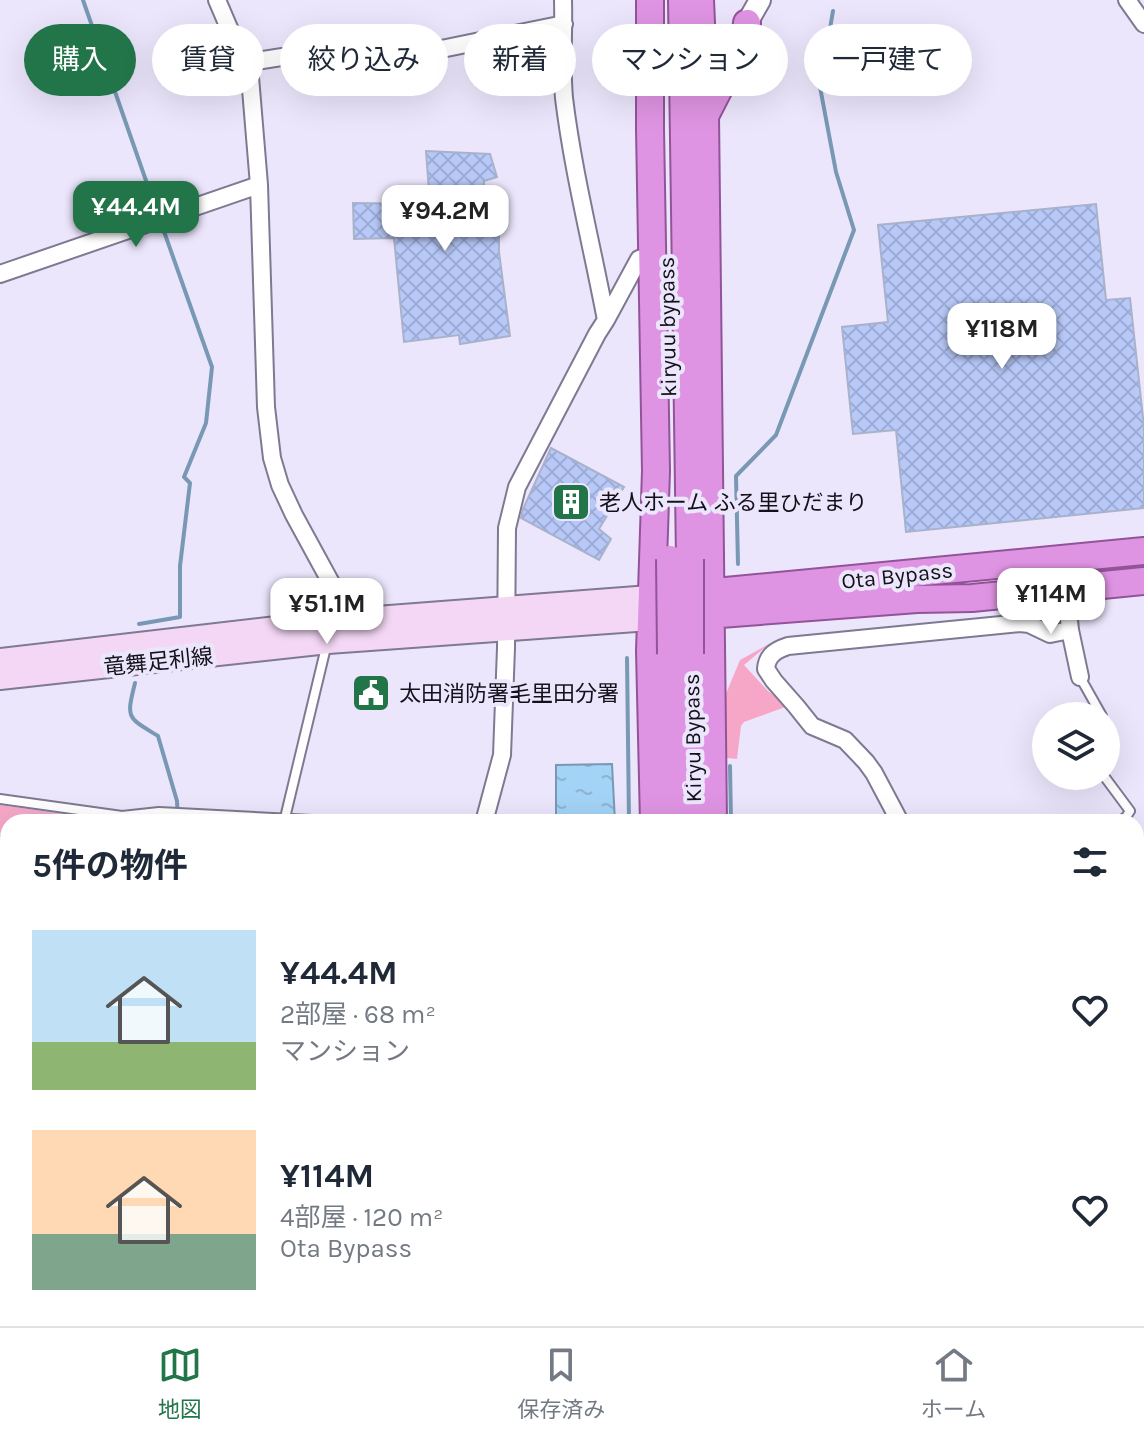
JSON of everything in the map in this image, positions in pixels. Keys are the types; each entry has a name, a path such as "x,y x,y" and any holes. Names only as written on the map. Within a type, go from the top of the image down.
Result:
{"highway":[{"path":"650,0 656,471 650,608 654,814"},
{"name":"kiryuu bypass","path":"662,0 680,559 690,653"},
{"name":"kiryuu bypass","path":"680,559 682,0"},
{"path":"700,10 704,32 710,39 725,44 734,40 754,12"},
{"path":"700,10 705,115 710,604 690,653 712,814"},
{"path":"705,115 745,38 754,12"},
{"name":"Ota Bypass","path":"710,604 1144,551"},
{"name":"Ota Bypass","path":"650,608 972,598 1144,581"},
{"path":"690,653 734,631 920,611 972,598"},
{"name":"Kiryu Bypass","path":"676,814 690,653"},
{"name":"Kiryu Bypass","path":"690,653 694,814"}],"main road":[{"path":"0,660 650,608"},
{"name":"竜舞足利線","path":"0,678 332,632"}],"street":[{"path":"217,0 227,24"},
{"path":"563,0 564,24"},
{"path":"1127,0 1144,24"},
{"path":"264,60 358,45 417,54 464,44"},
{"path":"252,96 259,185 266,407 272,458 294,515 336,592 339,609 332,632"},
{"path":"564,96 606,320"},
{"path":"0,274 259,185"},
{"path":"487,814 502,755 507,528 517,487 639,259 653,254"},
{"path":"1066,590 1070,630 1080,677"},
{"path":"896,814 866,762 845,740 812,726 768,674 767,663 774,652 788,646 1020,623 1050,634 1070,630"},
{"path":"24,1326 37,1326"}],"lane":[{"path":"286,814 332,632"},
{"path":"1080,677 1094,702"},
{"path":"1114,790 1130,811 1128,814"},
{"path":"0,799 108,814"},
{"path":"140,814 190,814"}],"shaded area":[{"path":"769,644 744,665 768,691 788,706 744,722 737,759 727,758 725,696 740,660"},
{"path":"0,805 63,814 0,814"}],"water":[{"path":"612,764 615,814 556,814 556,765"}],"building":[{"path":"426,151 490,154 497,177 484,181 482,216 499,226 499,252 510,336 460,344 459,335 404,342 394,238 354,239 353,203 430,204"},
{"path":"1096,204 1106,300 1130,298 1144,427 1144,508 906,532 896,430 853,434 842,327 888,322 878,225"},
{"name":"老人ホーム ふる里ひだまり","path":"551,448 624,487 599,529 611,539 599,560 521,518"}],"waterway":[{"path":"83,0 158,215"},
{"path":"738,564 736,476 776,435 854,230 836,172 820,87 833,11"},
{"path":"139,624 180,617 180,566 190,483 184,477 206,423 212,367 161,223"},
{"path":"627,658 629,814"},
{"path":"135,683 130,711 140,725 158,736 177,801 178,814"},
{"path":"730,766 731,814"}],"place":[{"name":"老人ホーム ふる里ひだまり","path":"571,502"},
{"name":"太田消防署毛里田分署","path":"371,693"}]}
